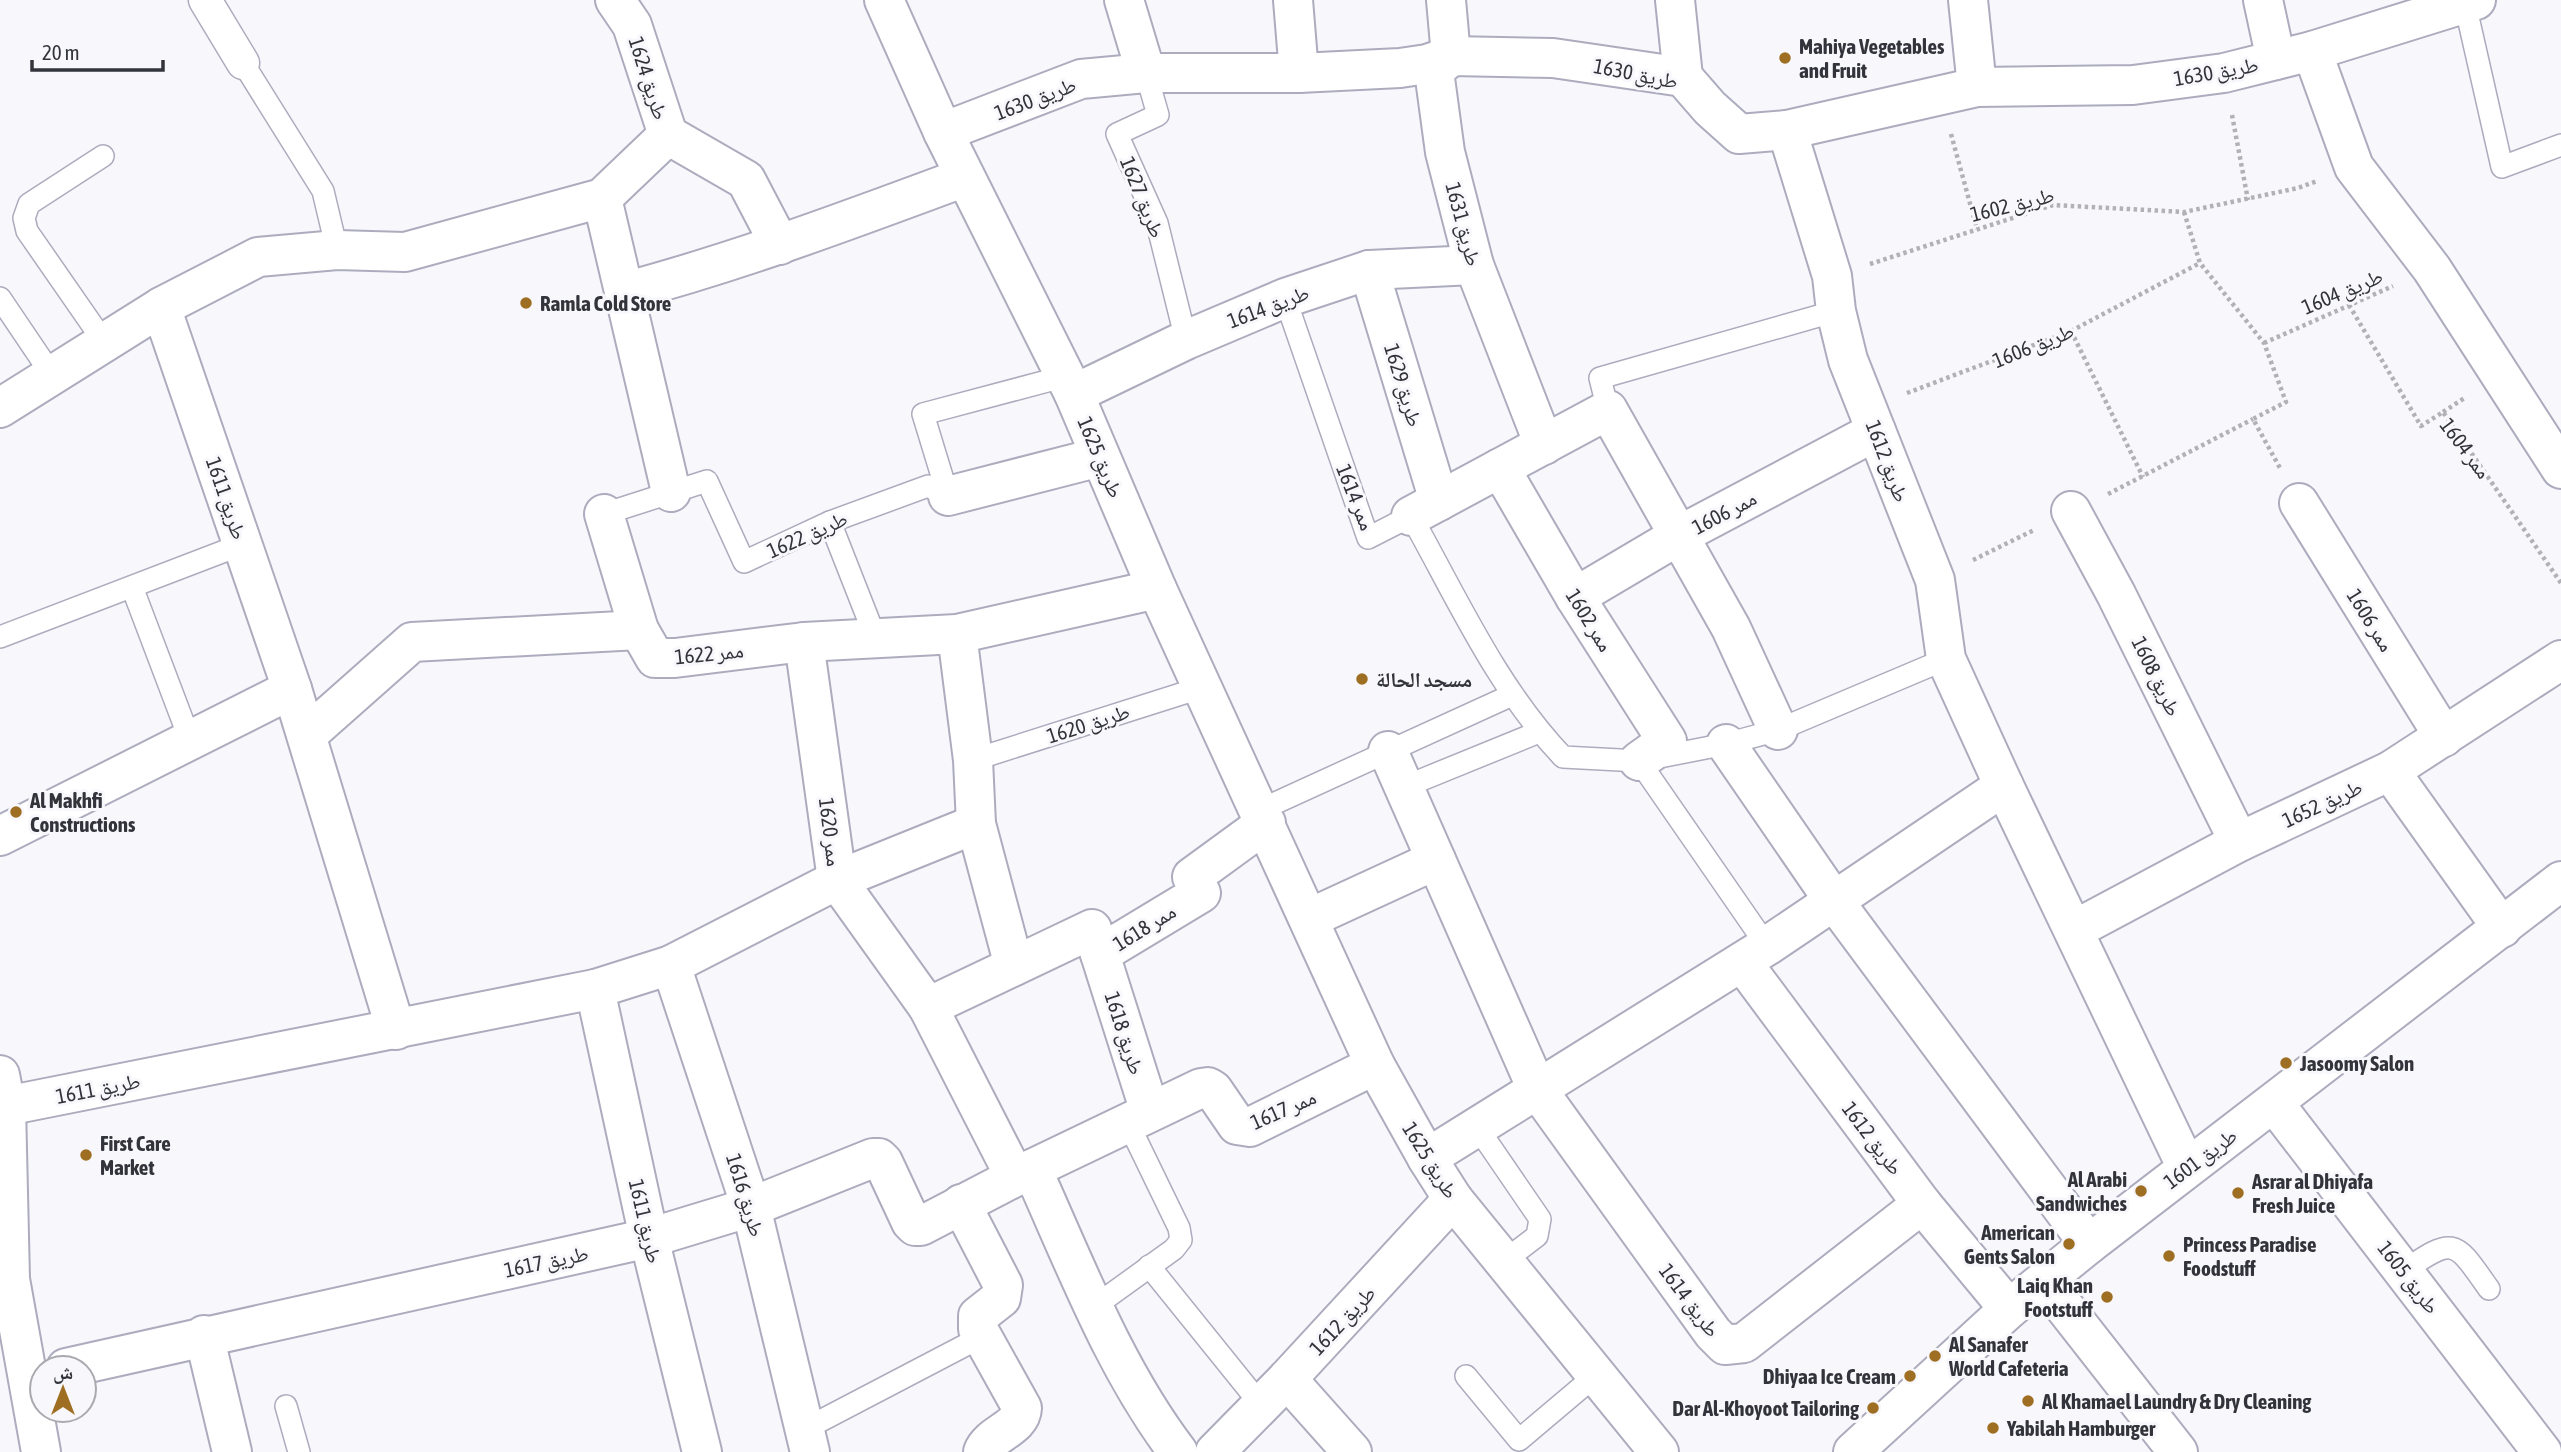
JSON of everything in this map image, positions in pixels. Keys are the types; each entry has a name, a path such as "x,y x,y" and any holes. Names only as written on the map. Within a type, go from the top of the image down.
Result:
{"street":[{"path":"205,0 243,63"},
{"name":"طريق 1625","path":"884,0 943,132 1070,385 1157,589 1310,918 1375,1065 1453,1199 1659,1452"},
{"name":"طريق 1627","path":"1124,0 1146,73"},
{"path":"1293,0 1299,73"},
{"path":"1446,0 1451,56"},
{"path":"1675,0 1683,77"},
{"path":"1959,91 1968,0"},
{"path":"2263,0 2354,167 2432,268 2559,463"},
{"name":"طريق 1630","path":"943,132 1081,79 1146,73 1299,73 1400,68 1427,64 1451,56 1553,58 1683,77 1710,108 1739,134 1787,130 1959,91 2133,85 2224,73 2294,55 2468,2"},
{"name":"طريق 1624","path":"623,12 668,135 746,180 780,245"},
{"name":"طريق 1631","path":"1451,56 1434,71 1445,152 1474,265 1544,444"},
{"name":"طريق 1612","path":"1787,130 1834,293 1848,360 1935,580 1947,659 2004,786 2187,1168"},
{"path":"0,408 160,307 258,257 337,250 405,252 602,198 668,135"},
{"path":"624,292 698,272 780,245 965,177"},
{"path":"602,198 671,492"},
{"name":"طريق 1614","path":"1070,385 1285,298 1369,270 1474,265"},
{"name":"طريق 1629","path":"1369,270 1425,508"},
{"name":"طريق 1611","path":"160,307 292,689 396,1030"},
{"path":"1425,508 1608,410 1731,628 1778,730"},
{"name":"ممر 1606","path":"1575,597 1678,536 1876,431"},
{"path":"948,496 1100,457"},
{"name":"ممر 1602","path":"1500,468 1575,597 1667,741 1639,761"},
{"name":"ممر 1606","path":"2299,503 2444,737"},
{"name":"طريق 1608","path":"2071,511 2116,594 2239,842"},
{"name":"طريق 1622","path":"604,514 639,630"},
{"name":"ممر 1622","path":"639,630 655,658 675,658 804,642 957,634 1157,589"},
{"path":"307,736 412,642 639,630"},
{"path":"957,634 972,760 976,824 1014,966"},
{"name":"ممر 1620","path":"671,965 837,880 804,642"},
{"name":"طريق 1652","path":"2074,930 2239,842 2390,771 2561,660"},
{"path":"0,836 292,689"},
{"path":"1726,744 1834,901 2089,1244"},
{"path":"1388,751 1537,1089"},
{"path":"2390,771 2502,928"},
{"path":"1427,1158 1755,954 2004,786"},
{"name":"ممر 1618","path":"928,1007 1092,929 1100,954 1201,892 1192,877 1263,817"},
{"path":"976,824 837,880 928,1007 1023,1173 1154,1420 1178,1452"},
{"path":"1310,918 1436,860"},
{"name":"طريق 1601","path":"1853,1452 2009,1309 2089,1244 2561,881"},
{"name":"طريق 1618","path":"1100,954 1139,1118"},
{"name":"طريق 1612","path":"1755,954 1922,1204 2009,1309"},
{"name":"طريق 1611","path":"3,1112 595,989 671,965"},
{"name":"طريق 1616","path":"671,965 751,1207 807,1441"},
{"name":"طريق 1611","path":"595,989 649,1238 702,1452"},
{"name":"ممر 1617","path":"879,1158 915,1226 921,1226 1023,1173 1201,1088 1208,1087 1213,1090 1237,1125 1250,1127 1375,1065"},
{"name":"طريق 1614","path":"1537,1089 1713,1333 1725,1345 1744,1343 1922,1204"},
{"name":"طريق 1605","path":"2274,1103 2542,1452"},
{"path":"3,1112 10,1279 30,1354"},
{"name":"طريق 1617","path":"98,1360 649,1238 751,1207 873,1158 879,1158"},
{"name":"طريق 1612","path":"1215,1452 1275,1393 1453,1199"},
{"path":"961,1204 1003,1284 1001,1298 978,1316 976,1322 981,1337 1022,1408 1018,1421 987,1443 983,1452"},
{"path":"2044,1281 2178,1452"},
{"path":"204,1335 232,1452"},
{"path":"1275,1393 1352,1452"},
{"path":"39,1424 41,1452"}],"lane":[{"name":"طريق 1630","path":"2468,2 2502,167 2561,145"},
{"path":"243,63 323,191 337,250"},
{"name":"طريق 1627","path":"1146,73 1158,115 1118,134 1157,223 1186,340"},
{"path":"103,156 29,205 24,218 27,231 104,342"},
{"path":"1608,410 1600,378 1834,293"},
{"path":"1,298 52,375"},
{"name":"ممر 1614","path":"1285,298 1368,538 1425,508 1512,695 1539,732 1563,757 1639,761 1726,744 1778,730 1947,659"},
{"path":"948,496 923,414 1070,385"},
{"name":"طريق 1622","path":"604,514 707,481 744,562 830,522 928,486 948,496"},
{"path":"830,522 876,639"},
{"path":"0,637 243,544"},
{"path":"132,587 190,740"},
{"name":"طريق 1620","path":"972,760 1203,687"},
{"path":"1263,817 1388,751 1512,695"},
{"path":"1404,787 1539,732"},
{"name":"طريق 1612","path":"1639,761 1755,954"},
{"path":"1094,1306 1178,1245 1182,1234 1139,1118"},
{"path":"1477,1127 1540,1219 1536,1236 1504,1261"},
{"path":"2404,1271 2437,1249 2455,1249 2464,1253 2489,1289"},
{"path":"1149,1266 1275,1393"},
{"name":"طريق 1616","path":"807,1441 981,1337"},
{"path":"1466,1376 1519,1440 1596,1375"},
{"path":"286,1406 299,1452"}],"path":[{"path":"2224,73 2248,200"},
{"path":"1959,91 1977,229"},
{"name":"طريق 1602","path":"1834,293 1977,229 2053,205 2184,212 2298,188 2354,167"},
{"path":"2184,212 2200,263 2264,343 2286,402 2253,419 2299,503"},
{"name":"طريق 1606","path":"1876,431 1894,398 2071,331 2200,263"},
{"name":"طريق 1604","path":"2264,343 2432,268"},
{"name":"ممر 1604","path":"2349,305 2421,426 2443,412 2561,583"},
{"path":"2071,331 2143,477"}],"place":[{"name":"Mahiya Vegetables and Fruit","path":"1785,58"},
{"name":"Ramla Cold Store","path":"526,303"},
{"name":"مسجد الحالة","path":"1362,679"},
{"name":"Al Makhfi Constructions","path":"16,812"},
{"name":"Jasoomy Salon","path":"2286,1063"},
{"name":"First Care Market","path":"86,1155"},
{"name":"Al Arabi Sandwiches","path":"2141,1191"},
{"name":"Asrar al Dhiyafa Fresh Juice","path":"2238,1193"},
{"name":"American Gents Salon","path":"2069,1244"},
{"name":"Princess Paradise Foodstuff","path":"2169,1256"},
{"name":"Laiq Khan Footstuff","path":"2107,1297"},
{"name":"Al Sanafer World Cafeteria","path":"1935,1356"},
{"name":"Dhiyaa Ice Cream","path":"1910,1376"},
{"name":"Al Khamael Laundry & Dry Cleaning","path":"2028,1401"},
{"name":"Dar Al-Khoyoot Tailoring","path":"1873,1408"},
{"name":"Yabilah Hamburger","path":"1993,1428"}]}
